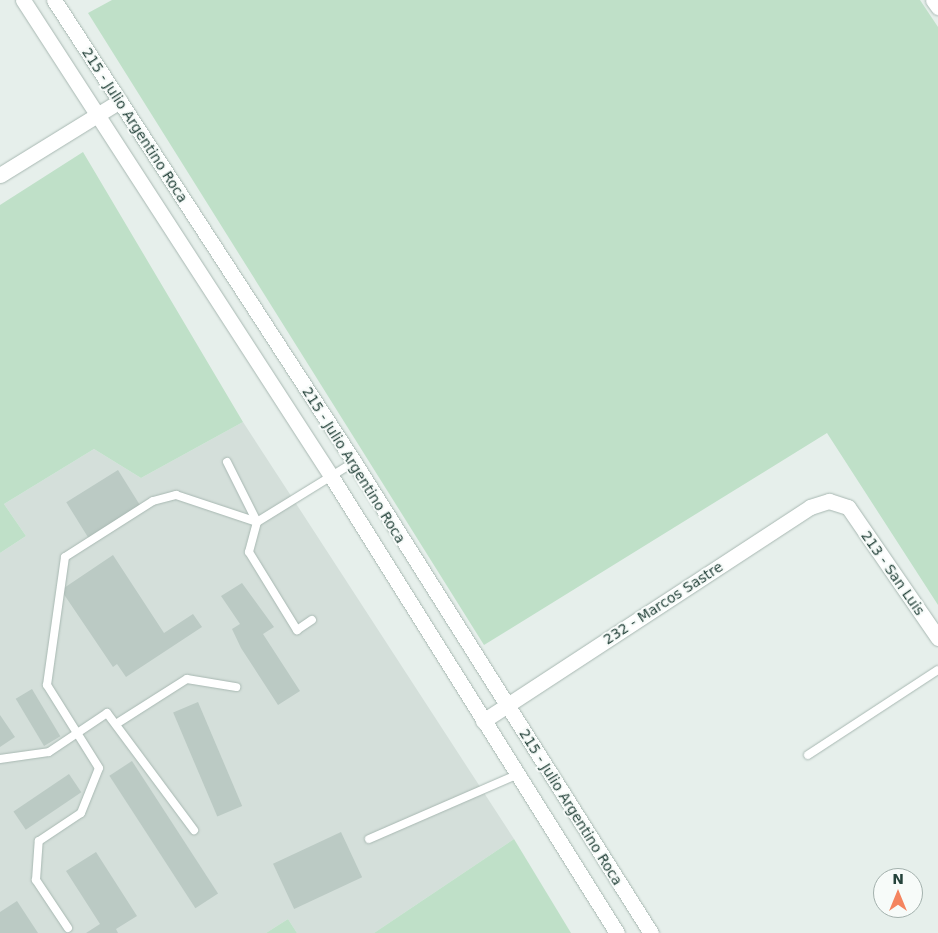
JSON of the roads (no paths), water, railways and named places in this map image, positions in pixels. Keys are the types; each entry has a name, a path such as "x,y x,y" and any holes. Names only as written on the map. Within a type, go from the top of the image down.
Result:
{"street":[{"name":"215 - Julio Argentino Roca","path":"23,0 331,476 482,721 617,933"},
{"name":"215 - Julio Argentino Roca","path":"54,0 354,462 506,706 651,933"},
{"path":"933,0 938,7"},
{"path":"0,175 96,114 120,101"},
{"name":"232 - Marcos Sastre","path":"482,721 810,507 829,501 848,508"},
{"name":"213 - San Luis","path":"848,508 938,638"}],"lane":[{"path":"227,462 256,522 249,552 297,630 312,620"},
{"path":"256,522 354,462"},
{"path":"68,928 36,880 39,841 81,813 99,768 47,685 65,557 153,501 176,495 256,522"},
{"path":"808,755 938,670"},
{"path":"116,724 187,679 236,687"},
{"path":"0,759 49,752 107,713 194,830"},
{"path":"368,839 516,775"}]}
